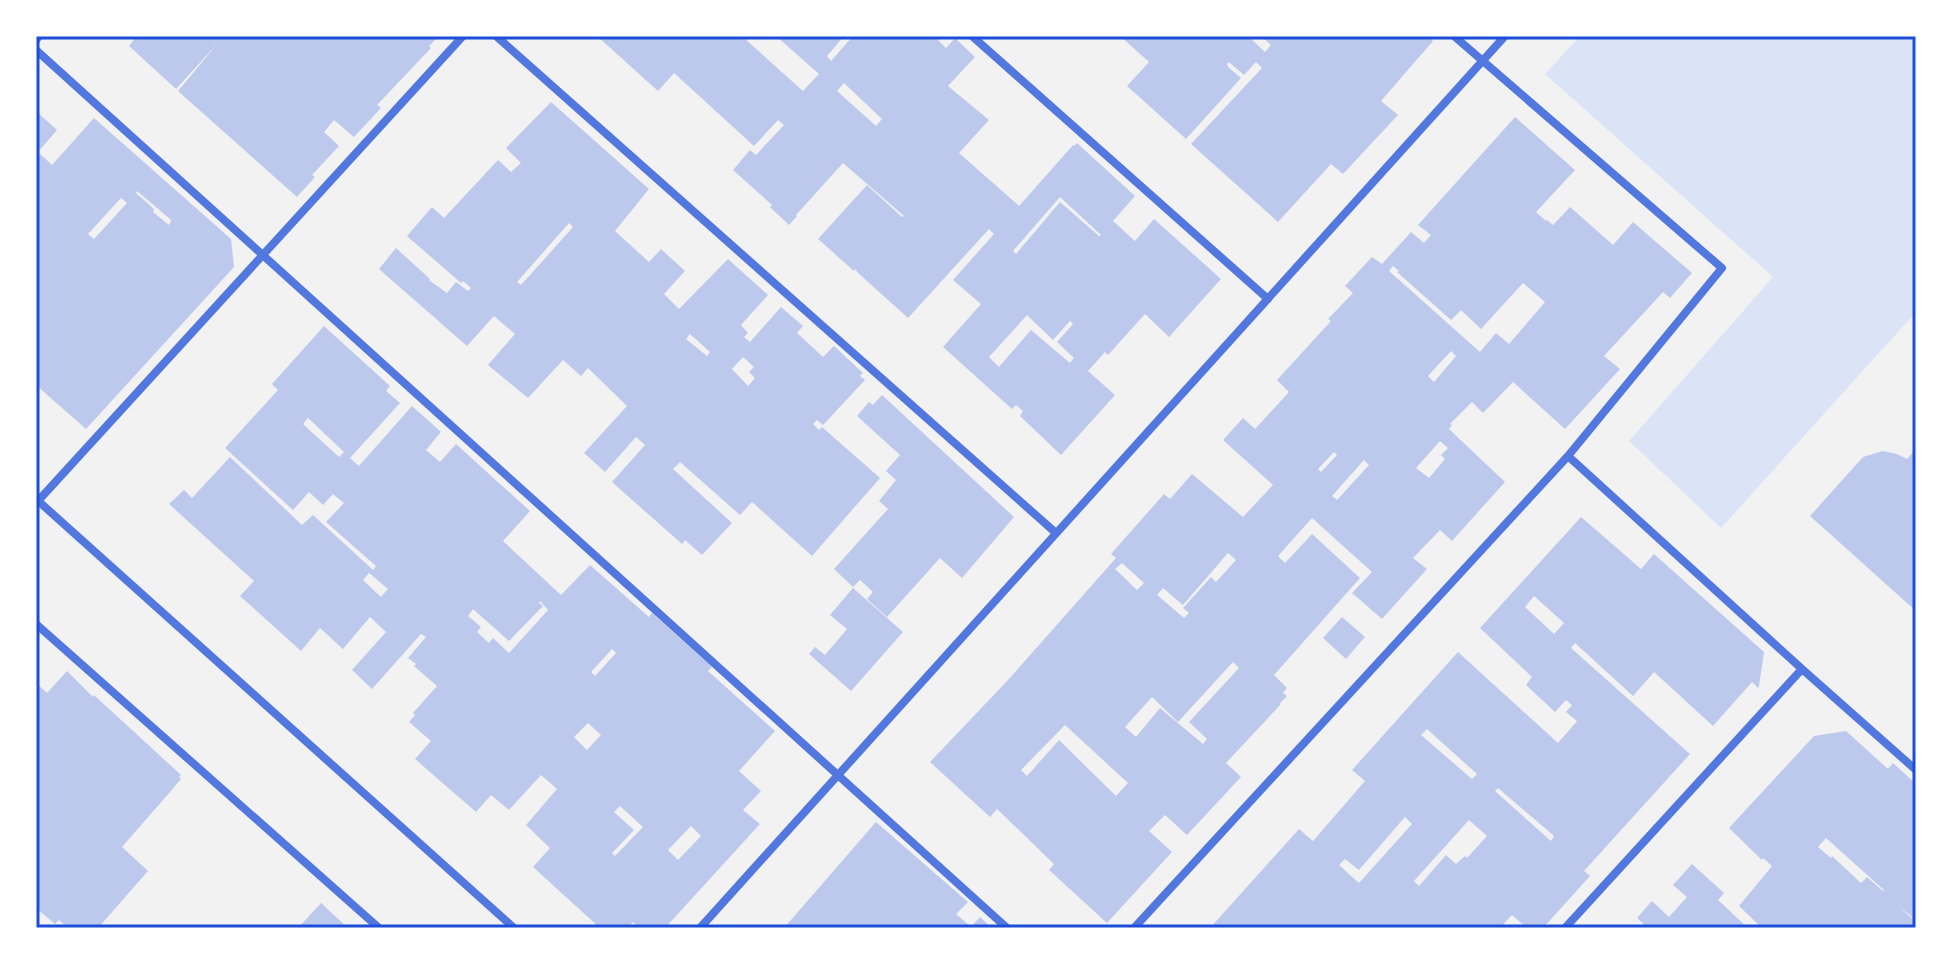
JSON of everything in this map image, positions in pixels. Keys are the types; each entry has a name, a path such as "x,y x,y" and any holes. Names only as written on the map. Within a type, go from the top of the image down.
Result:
{"street":[{"path":"463,36 37,500 514,928"},
{"path":"496,36 1056,533"},
{"path":"972,36 1268,299"},
{"path":"1134,928 1568,456 1722,268 1454,36"},
{"path":"700,928 1505,36"},
{"path":"36,50 1007,928"},
{"path":"1568,456 1916,770"},
{"path":"36,624 379,928"},
{"path":"1565,928 1802,669"}],"shaded area":[{"path":"1580,36 1916,36 1916,312 1721,528 1629,441 1773,277 1545,74"}],"building":[{"path":"137,36 439,36 377,105 381,108 354,137 334,120 324,132 339,146 312,175 315,177 297,197 178,91 218,43 176,89 129,46"},
{"path":"597,36 747,36 745,39 803,91 819,74 776,36 844,36 827,56 831,61 853,36 934,36 946,48 955,38 975,57 948,86 989,120 959,153 1019,206 1077,143 1135,196 1113,221 1135,241 1154,219 1221,279 1169,337 1145,314 1108,355 1105,352 1088,371 1115,395 1061,455 1020,416 1023,411 1016,405 1012,409 943,347 981,304 953,280 994,234 989,229 908,318 856,269 854,271 818,239 867,185 904,216 843,163 789,225 733,170 750,150 756,155 784,125 778,120 754,146 674,73 658,91","holes":["844,83 882,119 876,126 837,91","1060,197 1101,235 1060,202 1016,254 1013,251","1027,315 1053,340 1070,321 1073,324 1057,342 1074,358 1070,363 1031,330 999,367 989,357"]},
{"path":"1120,36 1248,36 1265,52 1271,45 1261,36 1428,36 1433,41 1381,101 1398,115 1343,174 1331,164 1278,222 1191,144 1262,68 1256,62 1244,75 1229,62 1228,67 1241,78 1186,139 1127,86 1149,62"},
{"path":"551,102 649,189 615,231 649,262 661,249 685,271 664,294 679,309 728,259 768,295 741,325 748,333 744,337 750,342 781,307 803,326 797,333 823,357 834,346 863,373 860,376 865,380 823,425 817,420 813,424 819,430 822,427 880,478 812,556 752,502 740,515 680,462 673,469 732,523 702,555 685,540 682,544 612,482 645,445 636,437 605,472 584,453 627,406 588,368 581,376 563,360 528,398 488,365 515,334 494,316 467,346 379,269 396,248 447,293 456,282 468,291 471,288 463,281 461,283 407,236 432,207 444,218 498,160 511,172 521,163 506,148","holes":["569,223 573,227 521,285 517,282","690,334 710,352 707,356 686,339","743,357 754,367 749,372 755,378 748,386 732,369"]},
{"path":"36,111 57,130 38,152 52,165 94,118 231,239 234,267 86,429 36,385","holes":["137,191 170,219 169,225 153,212 154,209","121,198 127,203 94,239 88,234"]},
{"path":"1515,117 1575,170 1536,212 1546,221 1553,225 1570,207 1613,245 1633,222 1692,273 1670,298 1663,292 1604,356 1620,369 1565,429 1513,382 1483,413 1472,402 1450,424 1449,429 1505,482 1452,541 1440,530 1413,558 1427,569 1382,619 1352,593 1372,572 1312,518 1278,556 1285,563 1312,534 1360,578 1274,675 1287,688 1283,693 1287,696 1226,763 1241,777 1187,835 1165,815 1149,831 1172,852 1107,923 1049,870 1054,864 997,809 990,817 930,762 1009,679 1116,558 1111,554 1164,494 1170,499 1192,474 1243,517 1273,485 1223,440 1243,418 1255,429 1289,392 1277,380 1353,293 1345,286 1372,257 1382,264 1411,232 1424,243 1431,235 1418,225","holes":["1393,266 1451,320 1461,310 1481,329 1523,283 1545,302 1509,344 1496,333 1480,352 1389,271","1451,351 1456,356 1434,382 1428,376","1440,441 1448,448 1441,455 1445,459 1429,478 1416,468","1334,452 1337,455 1321,472 1318,469","1364,460 1369,465 1337,500 1332,496","1228,553 1236,560 1216,582 1211,577 1183,608 1189,613 1184,618 1157,595 1163,588 1183,605","1122,563 1144,583 1137,590 1115,569","1233,662 1239,668 1189,722 1207,739 1203,744 1160,708 1136,737 1125,727 1152,697 1178,722","1065,725 1128,783 1116,796 1059,740 1027,776 1021,770"]},
{"path":"324,326 390,386 386,391 400,403 350,458 359,466 412,406 441,432 426,450 440,462 456,444 530,511 503,541 561,595 590,565 649,617 652,613 712,667 708,671 775,731 739,771 761,791 743,810 760,824 665,928 639,928 633,922 628,928 600,928 533,867 550,848 526,825 557,789 541,775 509,810 491,795 476,812 415,759 431,741 409,722 437,686 408,658 426,637 421,634 372,689 352,670 386,632 370,617 343,649 320,628 301,651 240,596 254,581 169,504 184,490 192,498 230,457 302,525 313,515 373,570 376,566 326,522 344,503 333,494 323,505 309,492 293,510 225,448 278,390 272,384","holes":["308,418 344,452 339,457 303,424","369,573 388,589 381,597 363,580","540,601 548,610 509,653 493,638 489,643 477,632 481,627 468,616 473,609 509,641 543,606","612,649 616,653 595,676 591,672","588,723 601,735 587,750 574,737","620,806 643,827 615,856 612,853 634,830 614,812","691,826 701,836 678,860 668,850"]},
{"path":"882,395 1014,517 962,578 940,558 887,617 867,599 873,592 860,580 853,587 834,569 888,509 879,501 896,480 886,471 900,455 857,416 869,402 873,405"},
{"path":"1916,449 1916,611 1810,516 1863,457 1883,451 1907,459"},
{"path":"1581,517 1641,569 1654,554 1764,652 1758,688 1752,682 1713,726 1654,672 1633,696 1575,643 1571,648 1690,754 1584,871 1590,876 1543,928 1527,928 1512,915 1500,928 1210,928 1299,829 1313,841 1365,781 1352,770 1458,652 1558,743 1577,721 1566,712 1572,705 1566,700 1555,712 1526,685 1532,677 1480,628","holes":["1534,596 1564,623 1554,634 1525,607","1427,729 1477,774 1472,779 1421,735","1498,788 1554,836 1551,841 1495,791","1405,817 1412,824 1359,883 1339,865 1345,859 1359,870","1469,820 1487,836 1467,858 1465,856 1456,864 1446,855 1419,886 1414,881"]},
{"path":"853,588 903,632 851,691 809,654 815,647 825,655 847,629 830,615"},
{"path":"1342,617 1365,637 1346,659 1323,638"},
{"path":"67,671 181,775 181,779 122,847 148,871 98,928 68,928 59,920 55,924 36,908 36,683 47,693"},
{"path":"1846,731 1888,769 1893,763 1916,784 1916,920 1898,906 1916,922 1916,928 1760,928 1739,906 1772,866 1729,828 1814,736","holes":["1826,838 1884,890 1867,877 1861,883 1818,847"]},
{"path":"876,822 968,902 956,914 971,927 980,917 992,928 784,928"},
{"path":"1692,864 1724,893 1718,900 1748,928 1648,928 1637,918 1652,901 1669,917 1687,897 1673,885"},
{"path":"321,903 348,928 298,928"}]}
